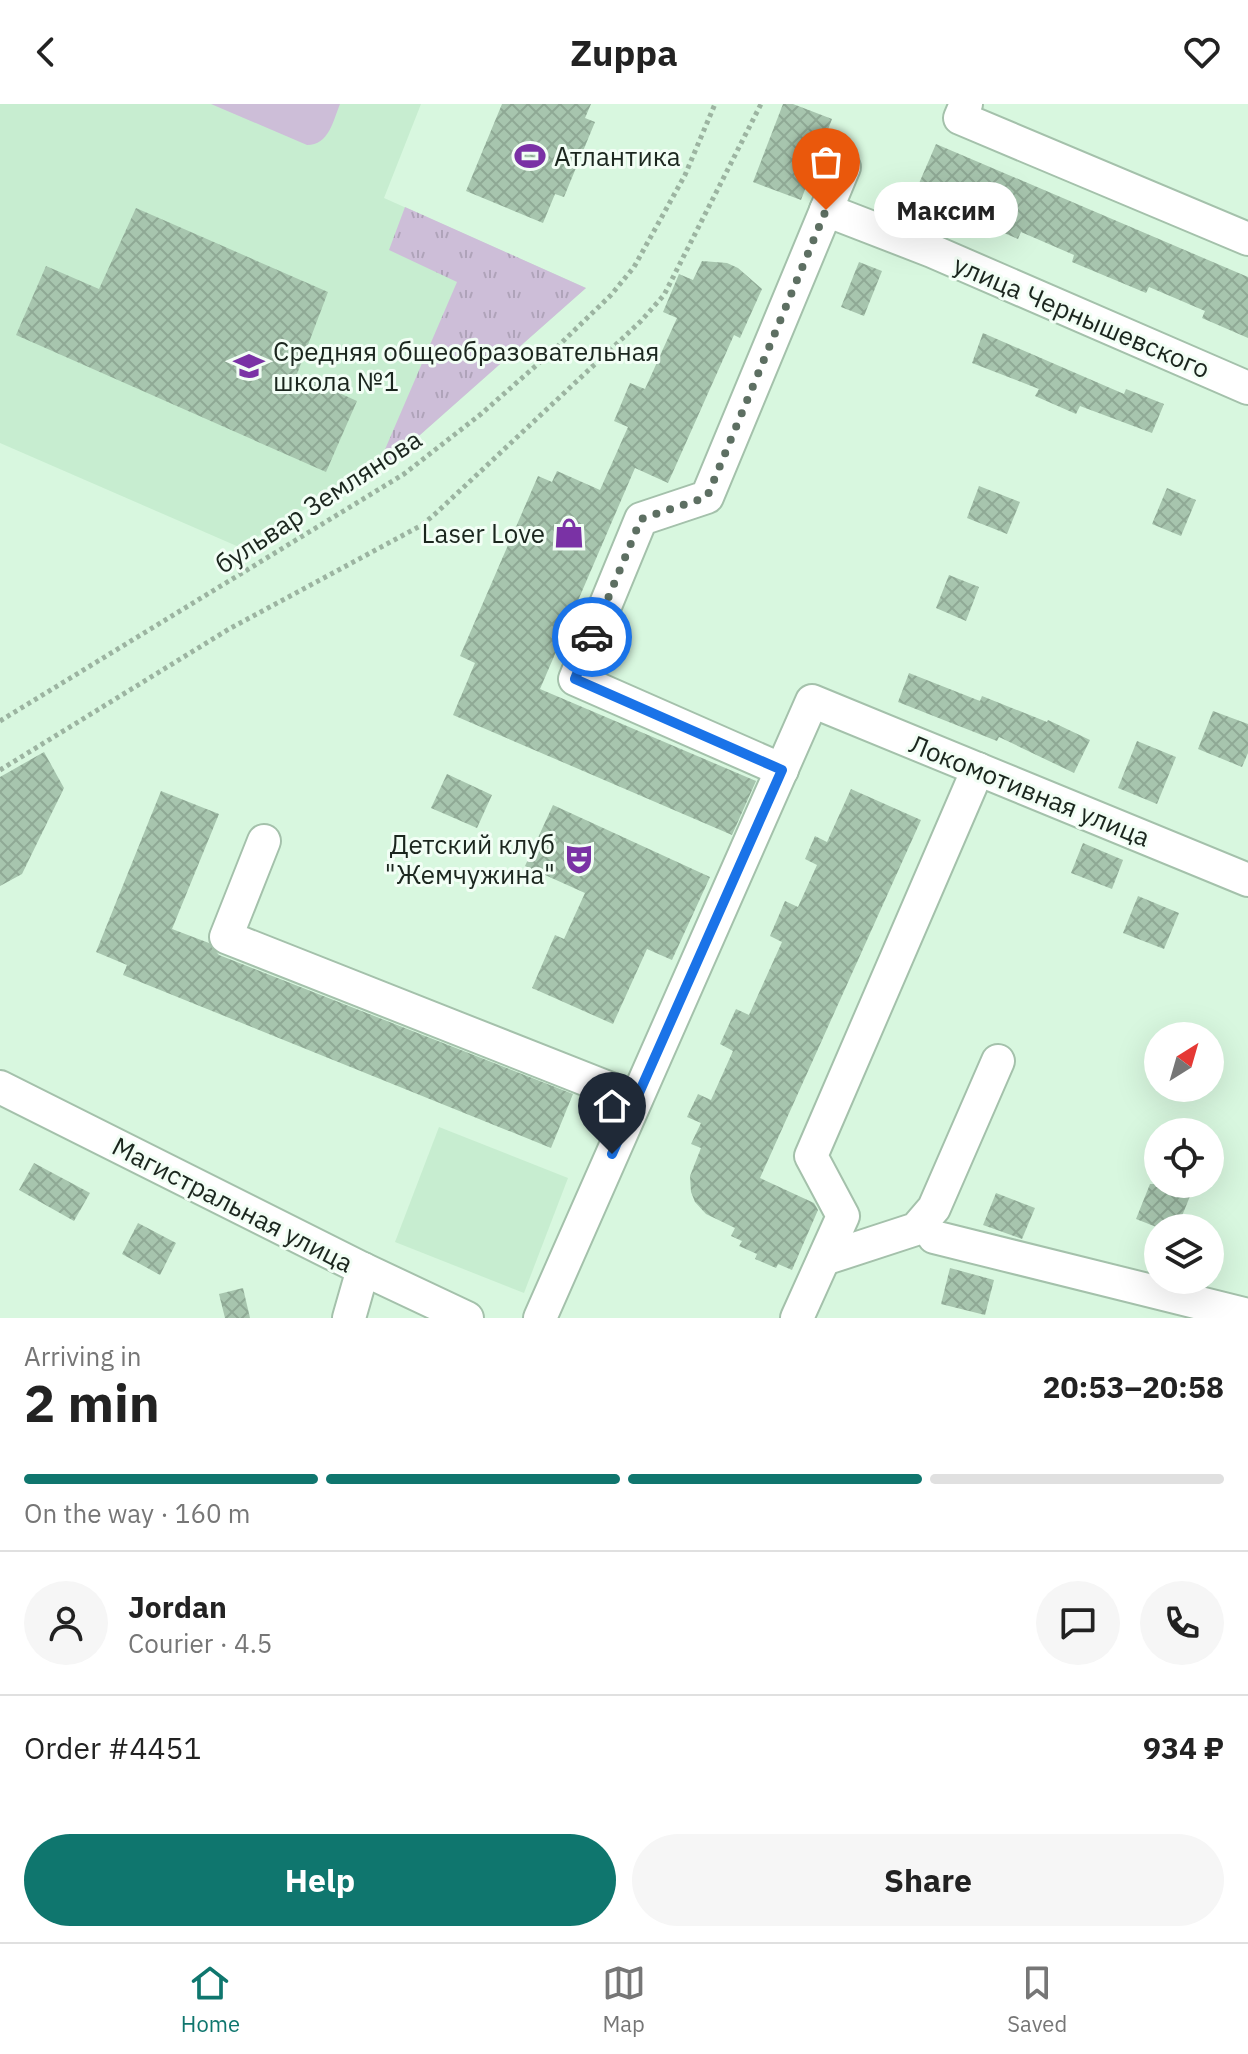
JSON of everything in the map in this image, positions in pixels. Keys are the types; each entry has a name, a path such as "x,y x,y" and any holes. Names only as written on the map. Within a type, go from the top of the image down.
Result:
{"street":[{"path":"966,104 960,118 1248,239"},
{"path":"540,1318 782,770 575,679 641,519 707,497 844,167"},
{"name":"улица Чернышевского","path":"826,210 932,251 1248,388"},
{"name":"Локомотивная улица","path":"782,770 812,701 1248,880"},
{"path":"797,1318 843,1216 811,1156 978,769"},
{"path":"264,841 226,937 636,1099"},
{"path":"824,1259 916,1229 934,1208 998,1061"},
{"name":"Магистральная улица","path":"0,1087 467,1318"},
{"path":"934,1237 1248,1315"},
{"path":"349,1318 363,1269"}],"path":[{"name":"бульвар Землянова","path":"0,721 404,474 481,414 556,348 611,295 634,267 685,175 715,104"},
{"path":"0,770 229,629 422,525 435,514 641,321 664,295 761,104"}],"shaded area":[{"name":"Средняя общеобразовательная школа №1","path":"0,104 421,104 384,198 586,288 394,458 239,547 0,443"},
{"path":"439,1127 568,1178 524,1293 395,1242"}],"green space":[{"path":"211,104 340,104 325,137 307,145"},
{"path":"405,207 586,288 394,458 377,468 457,282 389,250"}],"building":[{"name":"Атлантика","path":"502,104 591,104 585,118 595,122 564,197 555,194 543,223 466,191"},
{"path":"783,104 793,104 832,119 801,200 753,182"},
{"path":"936,144 1248,277 1248,338 1202,318 1205,311 1149,287 1146,293 1072,262 1074,255 1021,232 1018,239 939,205 942,199 917,188"},
{"path":"136,208 328,292 297,374 357,401 326,472 16,335 46,266 99,289"},
{"path":"702,261 727,263 738,268 762,289 740,338 734,335 668,483 635,468 540,689 756,781 732,835 453,715 475,663 460,656 538,476 552,482 557,471 600,490 628,427 614,421 630,383 645,389 677,318 663,312 679,274 693,280"},
{"path":"859,262 882,271 864,316 841,307"},
{"path":"983,333 1124,394 1126,389 1164,404 1152,433 1080,406 1076,414 1035,396 1039,389 972,363"},
{"path":"979,486 1020,502 1007,534 967,518"},
{"path":"1167,488 1196,500 1181,536 1152,524"},
{"path":"949,575 979,587 966,621 936,608"},
{"path":"909,673 980,701 982,696 1048,720 1090,740 1074,773 999,737 997,741 898,702"},
{"path":"1213,711 1248,724 1248,753 1242,767 1198,749"},
{"path":"1137,741 1176,757 1157,804 1118,788"},
{"path":"44,752 64,788 22,874 0,886 0,777"},
{"path":"447,774 492,795 477,828 431,808"},
{"path":"851,789 921,820 760,1178 814,1203 818,1210 792,1270 778,1264 776,1268 755,1259 757,1254 739,1246 742,1241 731,1236 735,1228 706,1214 695,1202 690,1176 701,1148 691,1144 701,1123 687,1117 698,1094 711,1100 733,1051 720,1044 736,1009 749,1015 782,942 770,936 785,901 798,907 817,865 805,859 815,836 827,842"},
{"path":"161,791 219,814 172,929 209,943 219,955 573,1094 551,1148 123,975 127,965 96,952"},
{"path":"553,805 710,877 672,960 647,949 613,1024 532,988 555,935 564,939 585,893 525,866"},
{"path":"1083,843 1123,860 1112,889 1071,873"},
{"path":"1138,896 1179,913 1164,949 1123,933"},
{"path":"34,1163 90,1193 74,1221 19,1190"},
{"path":"996,1193 1035,1208 1022,1239 983,1225"},
{"path":"1144,1198 1189,1198 1183,1214 1144,1214 1144,1222 1136,1219"},
{"path":"138,1223 176,1243 160,1275 122,1254"},
{"path":"950,1268 994,1280 985,1315 941,1304"},
{"path":"243,1288 250,1318 225,1318 219,1294"}],"way so far":[{"path":"592,637 641,519 707,497 826,210"}],"place":[{"name":"Атлантика","path":"530,156"},
{"name":"Максим","path":"826,210"},
{"name":"Средняя общеобразовательная школа №1","path":"249,366"},
{"name":"Laser Love","path":"569,533"},
{"name":"Детский клуб \"Жемчужина\"","path":"579,859"}],"route":[{"path":"592,637 575,679 782,770 612,1154"}]}
